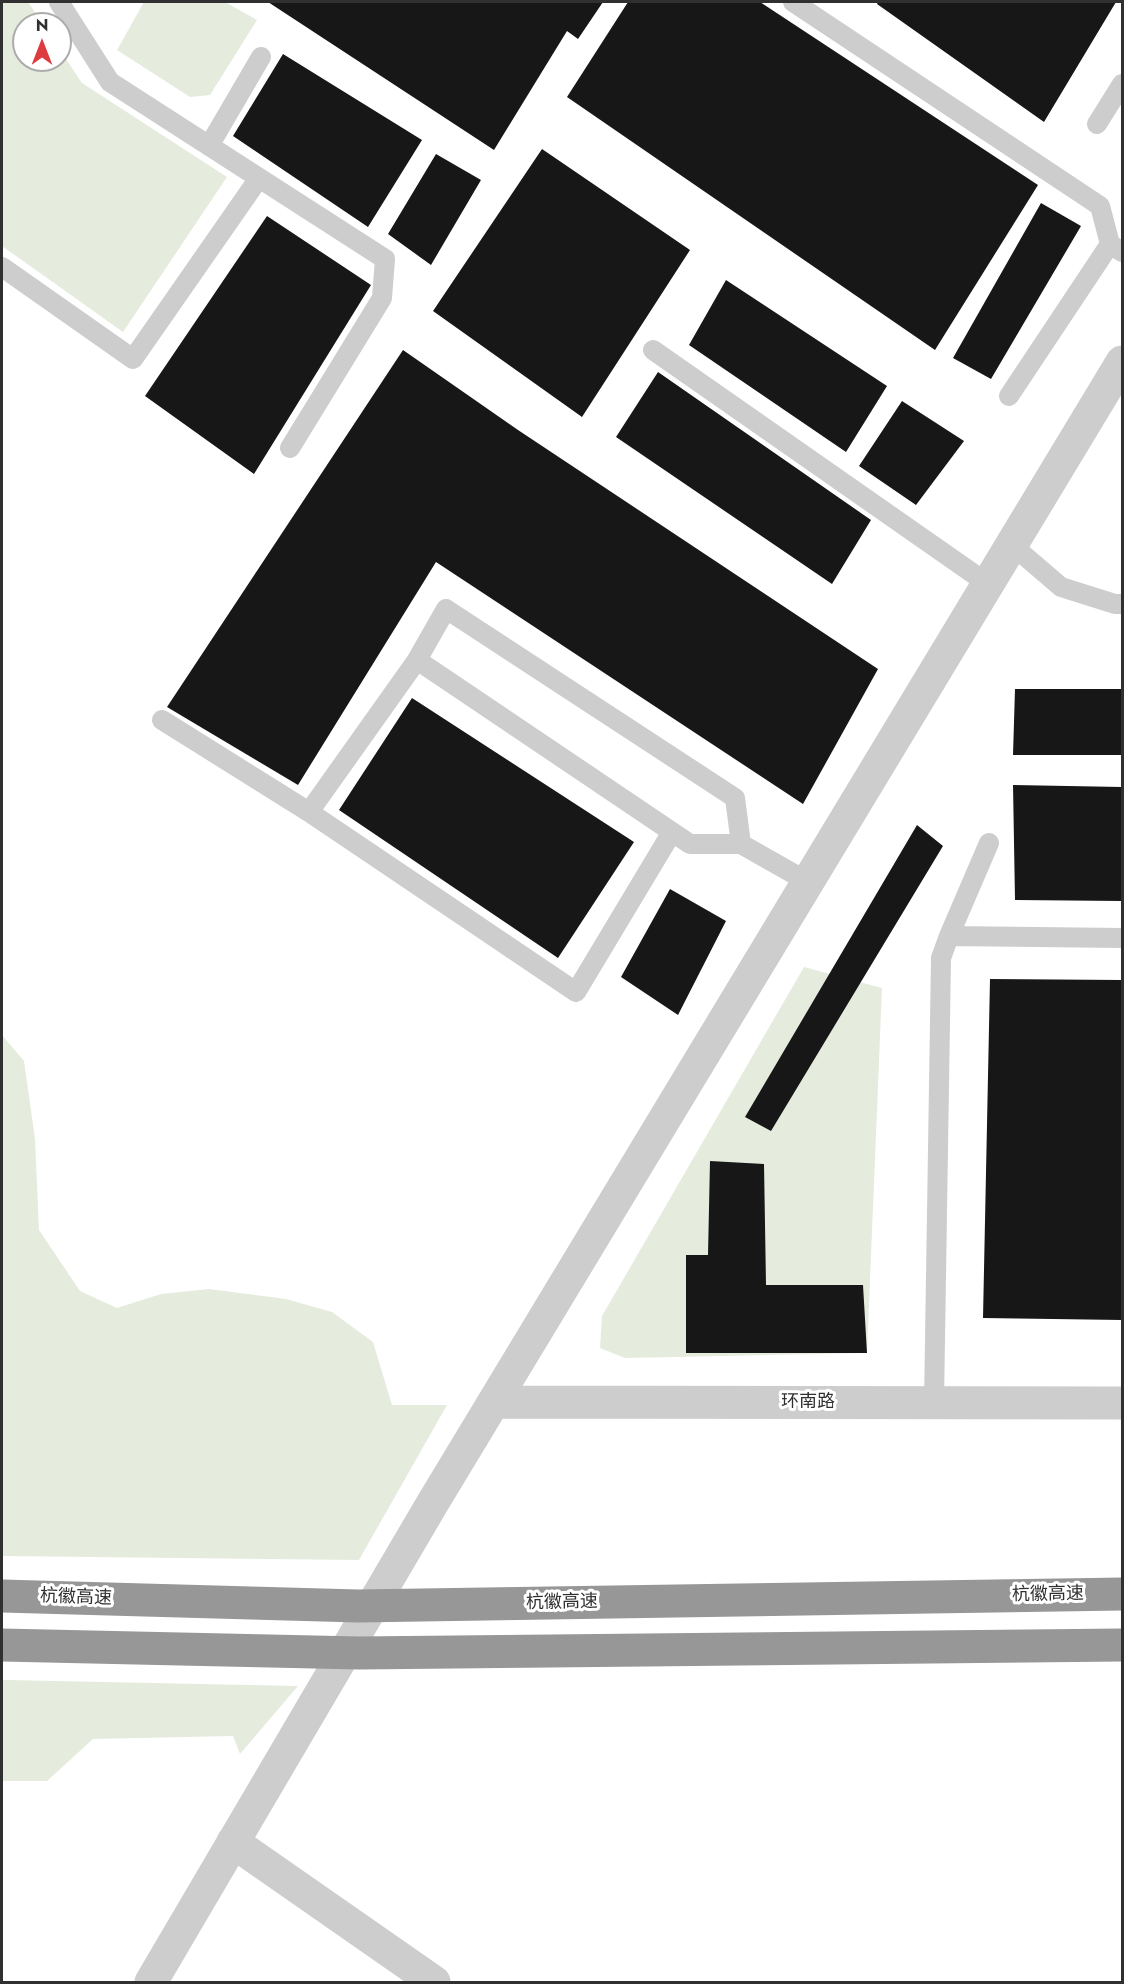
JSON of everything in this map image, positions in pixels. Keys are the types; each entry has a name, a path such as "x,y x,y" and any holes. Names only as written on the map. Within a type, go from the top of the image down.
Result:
{"highway":[{"name":"杭徽高速","path":"2,1596 318,1605 437,1605 1122,1594"},
{"path":"2,1645 416,1652 1122,1645"}],"street":[{"path":"151,1983 494,1402 1122,362"},
{"name":"环南路","path":"494,1402 1122,1403"},
{"path":"233,1842 434,1983"}],"lane":[{"path":"59,2 110,82 385,259 382,298 290,448"},
{"path":"793,2 1100,207 1116,248 1009,396"},
{"path":"209,146 261,57"},
{"path":"1097,124 1122,84"},
{"path":"2,267 133,359 259,178"},
{"path":"653,350 988,584"},
{"path":"1012,545 1061,587 1115,604 1122,604"},
{"path":"309,812 417,660 446,609 735,798 741,844"},
{"path":"417,660 690,844 741,844 808,882"},
{"path":"162,720 309,812 576,992 672,832"},
{"path":"934,1403 941,958 989,843"},
{"path":"949,936 1122,938"}],"shaded area":[{"path":"2,2 28,2 35,12 12,12 12,72 72,72 72,68 82,83 227,177 123,332 2,246"},
{"path":"144,2 225,2 257,20 210,95 190,97 117,50"},
{"path":"804,967 882,988 867,1353 625,1358 600,1348 602,1316"},
{"path":"2,1035 24,1061 35,1139 39,1230 80,1291 117,1308 161,1294 209,1289 286,1299 332,1312 373,1342 392,1405 447,1405 359,1560 2,1556"},
{"path":"2,1680 298,1686 240,1754 233,1736 93,1739 47,1781 2,1781"}],"building":[{"path":"268,2 603,2 578,39 567,31 494,150"},
{"path":"628,2 760,2 1038,185 935,350 567,97"},
{"path":"878,2 1116,2 1044,122 877,4"},
{"path":"283,54 422,140 368,227 233,136"},
{"path":"542,149 690,250 582,417 433,311"},
{"path":"436,154 481,180 431,265 388,234"},
{"path":"1041,203 1081,226 991,379 953,358"},
{"path":"267,216 371,285 254,474 145,396"},
{"path":"726,280 887,386 846,452 689,345"},
{"path":"403,350 518,430 878,669 803,804 436,562 298,785 167,707"},
{"path":"658,372 871,520 832,584 616,437"},
{"path":"902,401 964,441 916,505 859,466"},
{"path":"1015,689 1122,689 1122,755 1013,755"},
{"path":"412,698 634,842 558,958 339,810"},
{"path":"1013,785 1122,787 1122,901 1015,900"},
{"path":"917,825 943,846 771,1131 745,1117"},
{"path":"670,889 726,921 678,1015 621,977"},
{"path":"990,979 1122,980 1122,1320 983,1318"},
{"path":"710,1161 764,1164 766,1285 863,1285 867,1353 686,1353 686,1255 708,1255"}]}
